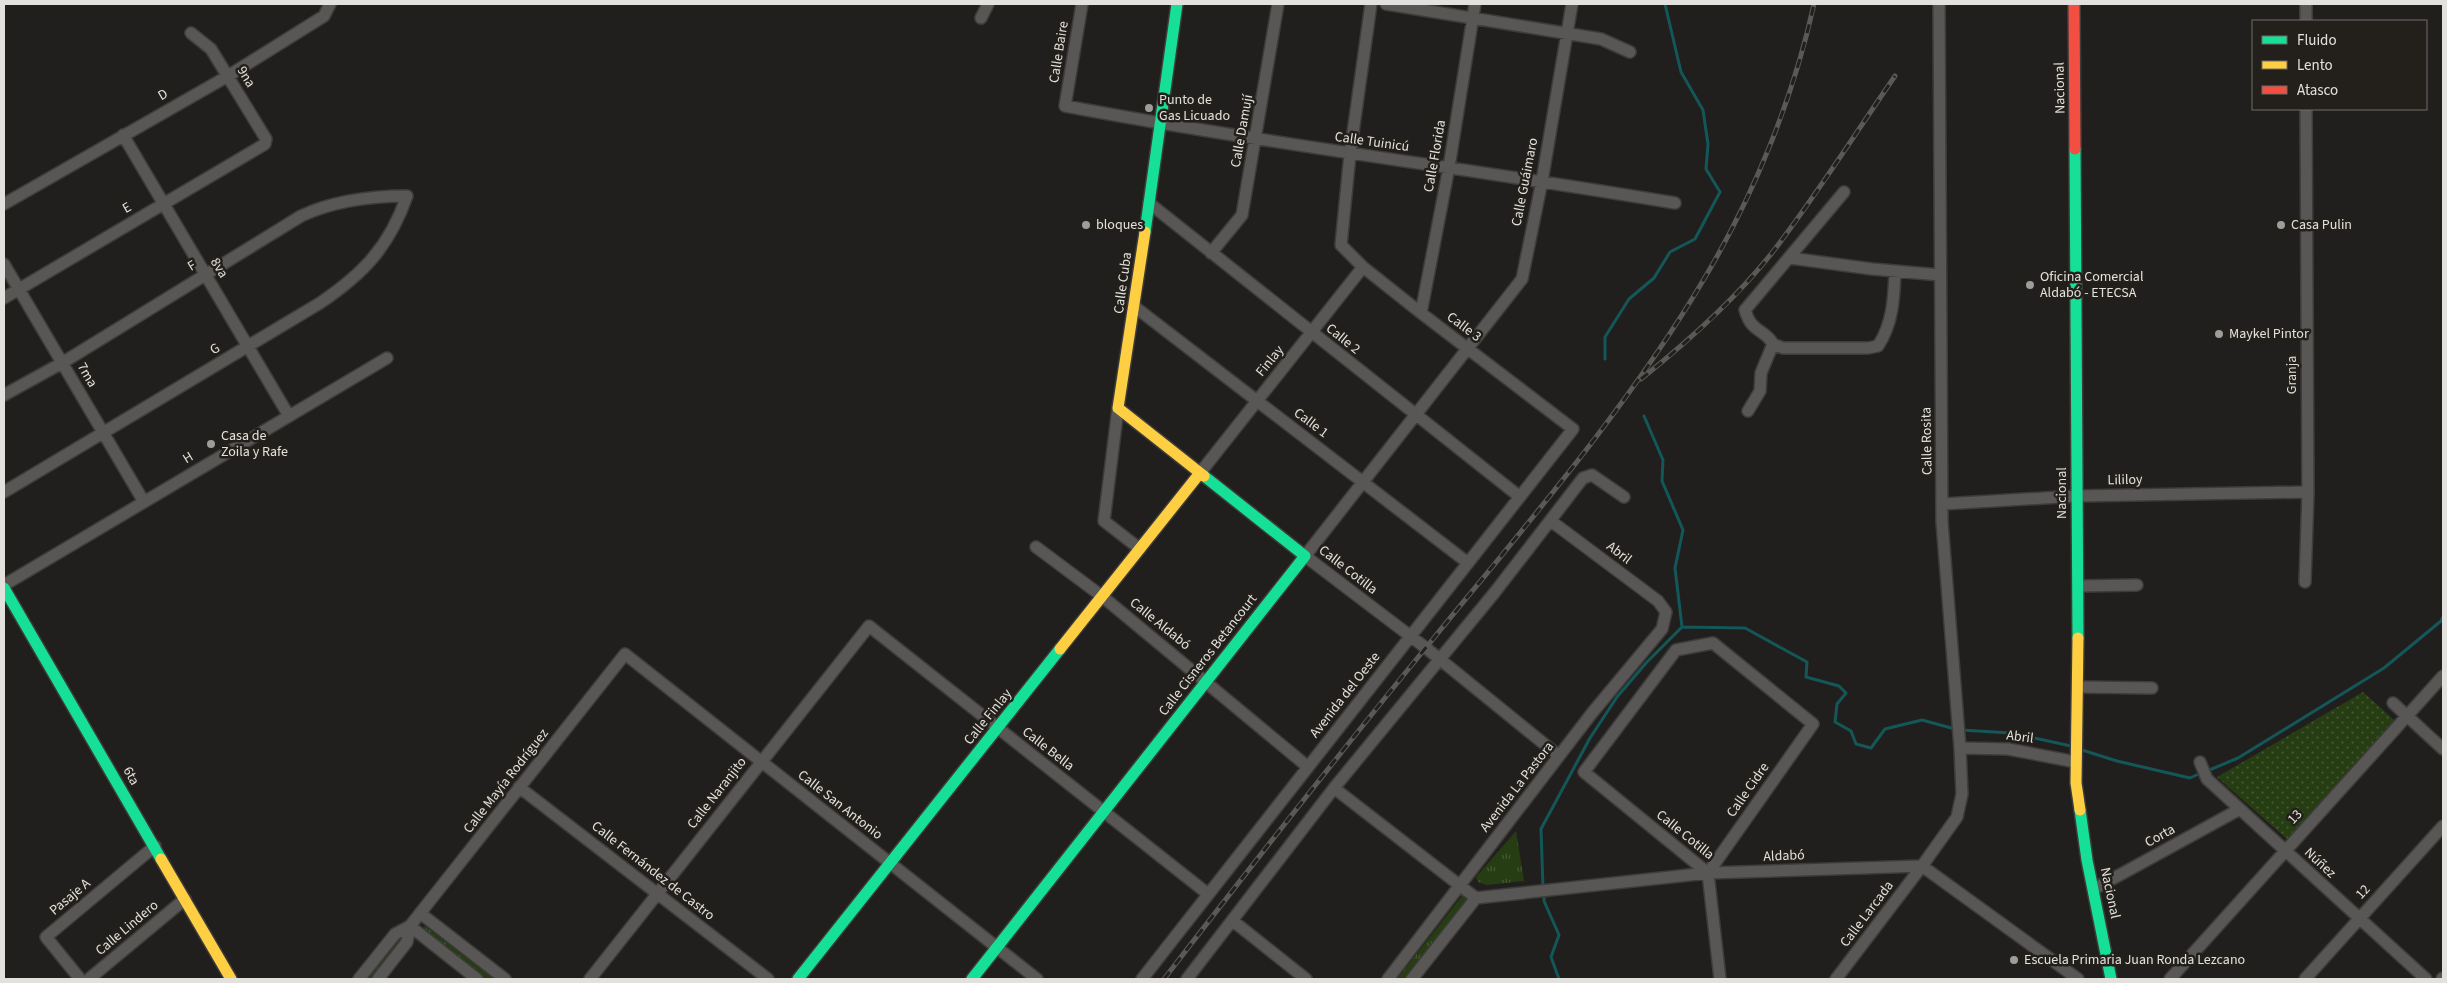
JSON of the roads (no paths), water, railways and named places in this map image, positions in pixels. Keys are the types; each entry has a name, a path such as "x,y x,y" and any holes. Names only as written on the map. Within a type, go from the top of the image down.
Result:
{"street":[{"name":"D","path":"4,204 228,76 324,16 330,4"},
{"path":"981,18 988,4"},
{"name":"Calle Baire","path":"1065,106 1082,4"},
{"name":"Calle Cuba","path":"1140,549 1104,521 1118,408 1135,307 1177,4"},
{"name":"Calle Damují","path":"1211,253 1242,215 1278,4"},
{"path":"1350,154 1371,4"},
{"path":"1386,4 1601,39 1630,52"},
{"name":"Calle Florida","path":"1421,313 1449,167 1476,4"},
{"name":"Calle Guáimaro","path":"1468,348 1522,279 1542,181 1572,4"},
{"name":"Calle Rosita","path":"1922,866 1956,818 1962,794 1943,504 1939,4"},
{"name":"Nacional","path":"2074,4 2078,233 2077,496 2079,586 2079,687 2076,783 2087,860 2111,979"},
{"path":"2306,4 2306,20"},
{"name":"9na","path":"191,33 211,49 266,139 265,144"},
{"name":"Calle Tuinicú","path":"1065,106 1161,124 1350,154 1542,181 1675,203"},
{"name":"Granja","path":"2305,582 2308,492 2306,110"},
{"name":"8va","path":"123,135 288,416"},
{"name":"E","path":"4,298 265,144"},
{"name":"Calle 3","path":"1350,154 1341,245 1363,267 1573,429"},
{"path":"1844,192 1745,310 1751,326 1770,338 1773,344 1783,348 1868,348 1878,346 1884,337 1894,306 1895,271"},
{"name":"F","path":"4,395 62,363 314,210 372,198 407,196"},
{"name":"G","path":"4,492 104,434 320,303 361,273 390,238 407,196"},
{"name":"Calle 2","path":"1149,203 1415,416 1520,497"},
{"path":"1790,258 1940,275"},
{"name":"7ma","path":"4,264 144,502"},
{"name":"Finlay","path":"1200,473 1363,267"},
{"name":"Calle 1","path":"1135,307 1468,563"},
{"path":"1748,411 1760,391 1761,373 1773,344"},
{"name":"Calle Cisneros Betancourt","path":"972,979 1105,813 1205,681 1468,348"},
{"name":"H","path":"4,586 387,358"},
{"name":"Calle Cotilla","path":"1118,408 1305,556 1439,658 1559,756"},
{"name":"Avenida del Oeste","path":"1142,979 1573,429"},
{"name":"Calle Finlay","path":"798,979 1103,598 1200,473"},
{"path":"1187,979 1334,788 1552,521 1583,478 1592,475 1624,497"},
{"name":"Lililoy","path":"1943,504 2077,496 2308,492"},
{"name":"Abril","path":"1552,521 1658,601 1666,612"},
{"name":"Calle Aldabó","path":"1036,546 1103,598 1308,767"},
{"path":"2079,586 2137,585"},
{"name":"6ta","path":"4,586 231,979"},
{"name":"Avenida La Pastora","path":"1388,979 1559,756 1662,629 1666,612"},
{"name":"Calle Bella","path":"869,626 1208,894"},
{"name":"Calle Naranjito","path":"590,979 869,626"},
{"name":"Calle Cidre","path":"1584,772 1676,650 1713,643 1813,724 1708,873"},
{"name":"Calle San Antonio","path":"625,654 1037,979"},
{"name":"Calle Mayía Rodríguez","path":"359,979 395,934 410,926 625,654"},
{"name":"13","path":"2170,979 2443,676"},
{"path":"2079,687 2152,688"},
{"path":"2392,703 2443,749"},
{"name":"Abril","path":"1960,743 2076,758"},
{"name":"Núñez","path":"2200,762 2207,779 2358,919 2426,979"},
{"name":"Calle Cotilla","path":"1584,772 1708,873 1720,979"},
{"name":"Calle Fernández de Castro","path":"519,787 768,979"},
{"path":"1334,788 1476,898 1412,979"},
{"name":"Corta","path":"2094,889 2240,809"},
{"name":"12","path":"2305,979 2443,826"},
{"name":"Pasaje A","path":"80,979 46,937 154,846"},
{"path":"1922,866 2078,979"},
{"name":"Aldabó","path":"1476,898 1708,873 1922,866"},
{"name":"Calle Larcada","path":"1836,979 1922,866"},
{"name":"Calle Lindero","path":"89,979 185,899"},
{"path":"420,913 505,979"},
{"path":"1233,921 1306,979"},
{"path":"410,926 477,979"},
{"name":"Calle Mayía Rodríguez","path":"378,979 407,942 410,926"}],"waterway":[{"path":"1605,359 1605,337 1629,299 1654,278 1670,252 1695,239 1720,192 1706,169 1708,144 1703,110 1681,72 1665,4"},
{"path":"1644,416 1663,460 1662,481 1683,530 1675,568 1682,627"},
{"path":"2207,771 2238,758 2384,668 2441,621 2443,617"},
{"path":"1543,888 1541,829 1590,738 1617,697 1646,663 1682,627 1745,628 1807,662 1806,677 1839,686 1846,693 1837,704 1835,722 1851,731 1856,744 1871,748 1885,729 1922,720 1955,729"},
{"path":"1961,730 2011,733 2071,746"},
{"path":"2082,750 2117,761 2190,778 2201,773"},
{"path":"1544,894 1544,901 1559,935 1551,957 1559,979"}],"railway":[{"path":"1164,979 1331,766 1575,464 1610,419 1675,326 1722,247 1770,146 1795,75 1814,4"},
{"path":"1641,379 1716,314 1766,260 1810,201 1895,76"}],"place":[{"name":"Punto de Gas Licuado","path":"1149,108"},
{"name":"bloques","path":"1086,225"},
{"name":"Casa Pulin","path":"2281,225"},
{"name":"Oficina Comercial Aldabó - ETECSA","path":"2030,285"},
{"name":"Maykel Pintor","path":"2219,334"},
{"name":"Casa de Zoila y Rafe","path":"211,444"},
{"name":"Escuela Primaria Juan Ronda Lezcano","path":"2014,960"}]}
